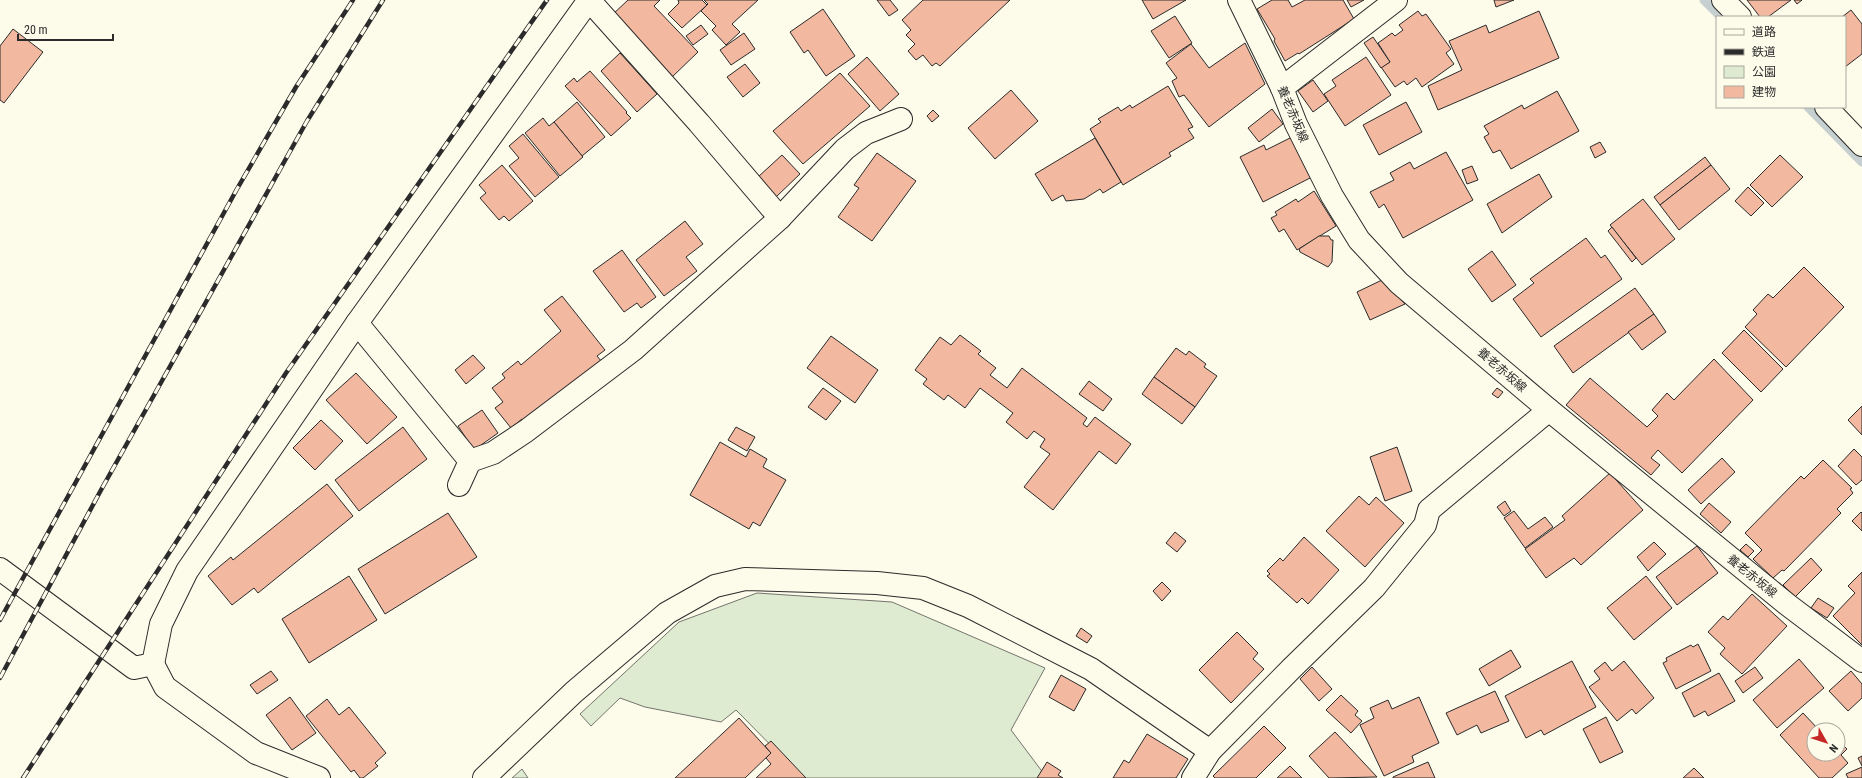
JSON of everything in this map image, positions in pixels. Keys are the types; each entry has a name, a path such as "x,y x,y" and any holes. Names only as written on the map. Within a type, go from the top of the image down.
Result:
{"street":[{"path":"319,778 256,752 165,687 153,664 161,624 188,571 357,323 589,0 699,122 780,218"},
{"name":"養老赤坂線","path":"1239,0 1282,88 1296,124 1332,196 1359,240 1399,283 1548,410 1788,605 1862,661"},
{"path":"1282,88 1396,0"},
{"path":"1723,0 1739,16"},
{"path":"1827,108 1862,145"},
{"path":"459,485 470,461 493,453 526,431 633,350 780,218 845,149 866,133 901,119"},
{"path":"357,323 470,461"},
{"path":"1193,778 1210,751 1374,588 1425,525 1430,510 1548,410"},
{"path":"0,569 134,668 153,664"},
{"path":"484,778 574,692 667,613 715,586 745,578 877,583 923,588 968,606 1091,669 1210,751"}],"green space":[{"path":"757,593 892,602 1045,668 1011,730 1047,778 803,778 736,710 721,722 645,707 620,698 591,726 580,714 679,622"},
{"path":"522,769 528,778 512,778"}],"building":[{"path":"628,0 660,0 654,6 698,52 671,78 611,16"},
{"path":"678,0 702,0 707,5 682,28 668,14 679,3"},
{"path":"704,0 758,0 732,24 740,32 726,45 712,30 716,26 701,11 708,4"},
{"path":"877,0 890,0 898,10 889,16"},
{"path":"923,0 1010,0 940,66 936,63 932,66 923,55 916,60 908,51 915,44 906,35 911,30 902,20"},
{"path":"1142,0 1186,0 1153,19"},
{"path":"1272,0 1288,0 1292,7 1305,0 1343,0 1354,19 1299,54 1298,53 1285,61 1274,41 1275,39 1257,9"},
{"path":"1347,0 1364,0 1351,7"},
{"path":"1494,0 1514,0 1496,7"},
{"path":"1747,0 1791,0 1769,16 1759,16"},
{"path":"1794,0 1802,0 1797,4"},
{"path":"823,9 855,56 826,76 808,50 804,53 790,32"},
{"path":"1851,10 1862,24 1862,54 1846,66 1846,16 1843,16"},
{"path":"1418,11 1422,16 1426,14 1451,49 1446,53 1454,64 1422,87 1416,78 1407,85 1404,81 1395,87 1381,67 1390,62 1378,43 1392,33 1395,36 1403,30 1399,25"},
{"path":"1539,11 1559,58 1438,110 1428,86 1462,70 1449,41 1486,25 1489,33"},
{"path":"1175,16 1192,43 1169,58 1151,31"},
{"path":"701,25 708,34 693,45 686,36"},
{"path":"13,29 43,52 4,103 0,100 0,46"},
{"path":"744,33 755,49 731,65 720,50"},
{"path":"1373,37 1390,62 1381,68 1364,43"},
{"path":"1245,43 1265,84 1209,127 1184,95 1179,97 1172,81 1177,78 1166,63 1191,44 1209,68"},
{"path":"620,53 657,94 637,112 601,71"},
{"path":"867,57 899,94 880,111 848,74"},
{"path":"1366,57 1391,95 1345,126 1324,94 1336,86 1332,80"},
{"path":"745,64 760,83 743,97 727,77"},
{"path":"590,71 631,118 611,136 565,86 574,78 577,82"},
{"path":"840,73 870,106 803,164 773,131"},
{"path":"1313,80 1328,101 1313,112 1298,91"},
{"path":"1168,86 1193,127 1188,129 1194,138 1169,153 1171,156 1123,185 1090,129 1101,122 1098,119 1118,107 1121,111 1130,105 1132,108"},
{"path":"1011,90 1038,121 995,159 968,128"},
{"path":"1557,91 1579,131 1511,169 1500,150 1493,153 1484,137 1489,134 1484,126 1522,105 1524,109"},
{"path":"577,102 605,137 582,156 554,122"},
{"path":"1406,102 1422,132 1379,155 1363,125"},
{"path":"1272,109 1283,124 1259,142 1248,128"},
{"path":"933,110 939,116 932,122 927,116"},
{"path":"543,118 549,126 554,122 583,157 560,176 525,133"},
{"path":"523,134 559,177 535,197 509,166 519,158 509,146"},
{"path":"1292,137 1312,177 1263,202 1240,157 1264,145 1266,150"},
{"path":"1095,138 1121,182 1103,193 1100,189 1084,199 1066,201 1063,195 1052,201 1035,174"},
{"path":"1600,142 1606,152 1595,158 1590,147"},
{"path":"1446,152 1473,200 1403,238 1384,204 1379,208 1370,192 1394,180 1390,173 1410,162 1414,169"},
{"path":"877,153 916,181 872,241 838,217 859,188 854,185"},
{"path":"782,155 800,174 776,197 758,177"},
{"path":"1780,155 1803,177 1772,207 1750,185"},
{"path":"1705,157 1711,165 1660,205 1654,197"},
{"path":"502,165 533,201 509,221 504,216 499,220 480,198 486,193 479,185"},
{"path":"1711,165 1730,189 1679,230 1660,205"},
{"path":"1472,166 1478,180 1467,184 1462,170"},
{"path":"1539,174 1552,197 1502,233 1487,204"},
{"path":"1748,187 1764,203 1751,216 1735,201"},
{"path":"1314,191 1336,226 1297,250 1284,229 1279,232 1271,218 1277,215 1275,212 1296,199 1298,202"},
{"path":"1643,199 1675,239 1642,265 1610,225"},
{"path":"685,221 703,244 686,257 697,271 664,296 636,260"},
{"path":"1612,227 1636,258 1632,262 1608,231"},
{"path":"1319,236 1329,236 1331,240 1333,240 1332,262 1328,267 1300,252 1299,249"},
{"path":"1586,238 1601,258 1605,255 1622,279 1541,337 1513,299 1534,283 1530,279"},
{"path":"622,250 656,297 641,308 637,303 624,312 593,271"},
{"path":"1492,251 1516,285 1492,302 1468,269"},
{"path":"1804,267 1844,307 1786,367 1745,327 1757,314 1753,310 1768,294 1773,298"},
{"path":"1382,280 1405,304 1370,320 1357,292"},
{"path":"1635,288 1654,314 1573,373 1554,346"},
{"path":"562,296 605,350 597,356 602,362 526,424 522,419 511,428 495,408 503,402 492,388 505,378 502,374 518,361 521,365 561,331 544,310"},
{"path":"1654,314 1666,332 1642,350 1628,332"},
{"path":"1744,330 1783,369 1761,392 1722,353"},
{"path":"960,335 981,351 978,354 996,368 990,375 1007,388 1022,368 1087,418 1083,424 1087,427 1095,417 1131,444 1116,464 1099,451 1053,510 1024,487 1050,454 1040,447 1045,439 1034,431 1027,439 1006,422 1013,413 980,388 965,408 948,395 944,400 923,384 927,379 915,370 940,337 951,345"},
{"path":"831,336 878,370 855,403 807,368"},
{"path":"1176,348 1186,355 1189,351 1206,364 1204,367 1217,376 1195,407 1154,377"},
{"path":"473,355 485,368 466,384 455,370"},
{"path":"1714,359 1753,400 1682,473 1658,450 1651,458 1660,465 1651,475 1566,405 1590,378 1647,427 1658,416 1652,410 1667,393 1674,400"},
{"path":"356,373 397,417 367,444 326,400"},
{"path":"1154,377 1195,407 1182,424 1142,394"},
{"path":"1089,381 1112,399 1103,411 1079,394"},
{"path":"823,388 841,401 826,420 808,407"},
{"path":"1497,388 1503,392 1498,398 1492,394"},
{"path":"1862,406 1862,435 1848,420"},
{"path":"482,410 498,433 474,450 458,426"},
{"path":"321,420 343,441 315,470 293,448"},
{"path":"403,427 427,459 359,511 335,480"},
{"path":"736,427 755,437 747,451 728,440"},
{"path":"720,442 746,457 750,449 767,459 763,467 786,480 760,526 753,522 749,529 690,495"},
{"path":"1397,447 1412,491 1385,501 1370,457"},
{"path":"1854,449 1862,457 1862,480 1856,485 1838,466"},
{"path":"1722,458 1735,472 1701,504 1688,490"},
{"path":"1823,460 1852,488 1850,489 1853,493 1837,509 1841,513 1784,571 1782,570 1773,578 1753,559 1762,550 1745,533 1801,476 1804,479"},
{"path":"1610,473 1643,510 1581,565 1574,558 1546,578 1525,549 1565,520 1562,516"},
{"path":"327,484 353,516 258,593 254,588 232,605 208,576 231,557 233,560"},
{"path":"1359,496 1369,505 1376,497 1404,523 1365,567 1326,531"},
{"path":"1505,501 1511,511 1504,516 1497,507"},
{"path":"1709,503 1731,522 1721,533 1700,514"},
{"path":"1514,511 1528,529 1545,517 1553,527 1525,548 1504,518"},
{"path":"1861,512 1862,513 1862,531 1852,521"},
{"path":"448,513 477,557 385,614 358,569"},
{"path":"1175,532 1186,541 1177,552 1166,543"},
{"path":"1304,537 1339,570 1308,604 1302,598 1297,603 1267,576 1270,574 1267,571 1280,558 1283,561"},
{"path":"1654,542 1666,554 1648,571 1637,557"},
{"path":"1746,544 1754,551 1748,557 1740,550"},
{"path":"1697,546 1718,573 1677,605 1656,577"},
{"path":"1811,558 1822,570 1795,597 1783,585"},
{"path":"1862,572 1862,645 1833,616 1855,593 1848,586"},
{"path":"349,576 377,620 309,663 282,619"},
{"path":"1646,576 1672,608 1634,640 1607,608"},
{"path":"1162,582 1171,591 1162,601 1153,591"},
{"path":"1752,594 1787,626 1742,674 1720,654 1725,648 1708,632 1723,616 1728,620"},
{"path":"1818,598 1834,608 1827,618 1811,608"},
{"path":"1081,628 1092,636 1087,643 1076,636"},
{"path":"1237,632 1258,653 1253,659 1264,669 1231,703 1199,670"},
{"path":"1698,644 1711,671 1676,689 1663,663 1667,661 1666,658 1691,645 1693,647"},
{"path":"1511,650 1521,667 1489,686 1479,669"},
{"path":"1799,659 1824,688 1777,728 1753,700"},
{"path":"1572,661 1596,707 1544,735 1541,730 1526,738 1505,696"},
{"path":"1624,661 1654,698 1636,714 1632,709 1617,721 1589,687 1600,679 1594,671 1605,662 1612,671"},
{"path":"1312,667 1332,689 1319,701 1300,679"},
{"path":"1755,667 1763,678 1743,693 1735,681"},
{"path":"271,671 278,680 257,694 250,685"},
{"path":"1851,671 1862,684 1862,698 1848,711 1829,691"},
{"path":"1719,673 1735,701 1708,716 1705,711 1694,717 1682,693"},
{"path":"1061,675 1086,689 1074,711 1049,697"},
{"path":"1495,691 1509,721 1481,733 1477,725 1457,735 1446,713"},
{"path":"1341,695 1358,711 1355,715 1362,721 1351,733 1326,710"},
{"path":"290,697 316,733 292,750 266,715"},
{"path":"1419,697 1439,743 1412,756 1414,762 1384,776 1360,725 1374,718 1370,708 1388,700 1392,709"},
{"path":"327,699 339,715 349,707 386,753 375,763 378,766 363,778 360,778 354,770 351,772 306,716"},
{"path":"1803,713 1811,722 1806,722 1806,762 1846,762 1846,761 1848,763 1832,778 1819,778 1780,735"},
{"path":"1606,717 1623,752 1600,763 1583,729"},
{"path":"739,718 771,753 745,778 675,778"},
{"path":"1264,726 1286,748 1256,778 1215,778 1213,776"},
{"path":"1335,732 1377,777 1329,778 1309,756"},
{"path":"1147,734 1188,759 1176,778 1113,778 1124,760 1129,763"},
{"path":"771,741 806,778 756,778 771,764 766,758 771,753 765,746"},
{"path":"1862,756 1862,766 1858,758"},
{"path":"1047,762 1061,771 1058,775 1063,778 1037,778"},
{"path":"1428,762 1435,778 1393,778 1393,777"},
{"path":"1290,766 1302,778 1277,778"},
{"path":"1862,767 1862,778 1848,778 1846,774"},
{"path":"1694,768 1704,778 1683,778"}],"waterway":[{"path":"1704,0 1720,16"},
{"path":"1809,108 1862,162"}],"railway":[{"path":"0,620 237,189 296,87 353,0"},
{"path":"0,678 101,490 307,121 383,0"},
{"path":"23,778 286,373 547,0"}]}
